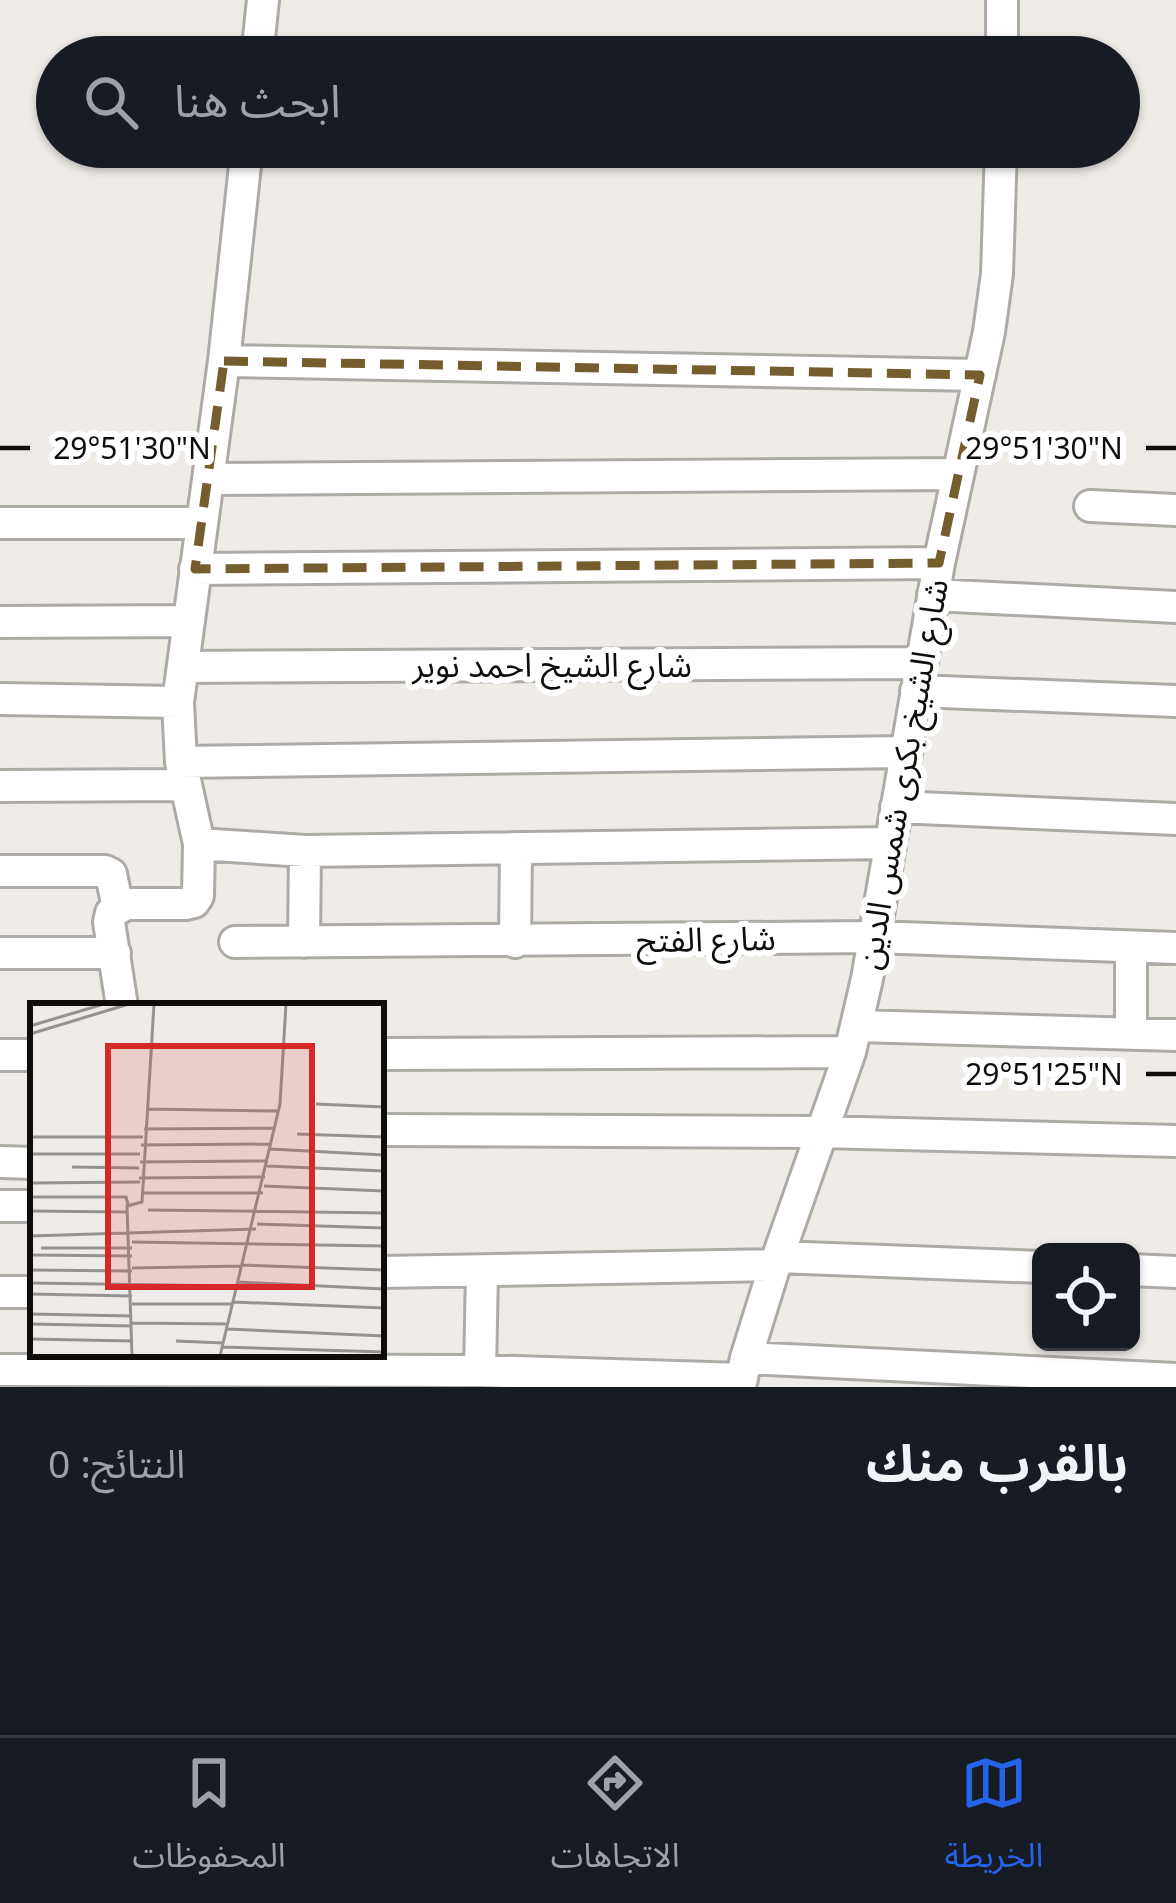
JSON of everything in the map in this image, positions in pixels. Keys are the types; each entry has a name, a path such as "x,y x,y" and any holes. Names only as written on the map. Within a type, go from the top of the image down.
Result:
{"street":[{"path":"259,36 263,0"},
{"path":"1001,36 1002,0"},
{"path":"122,1003 111,914 126,904 194,902 198,896 199,844 177,733 178,702 245,168"},
{"name":"شارع الشيخ بكرى شمس الدين","path":"743,1375 776,1261 853,1039 939,563 980,375 997,274 1000,168"},
{"path":"224,361 980,375"},
{"path":"208,478 958,475"},
{"path":"1090,506 1176,510"},
{"path":"0,523 202,523"},
{"path":"195,569 939,563"},
{"path":"933,595 1176,607"},
{"path":"0,622 189,620"},
{"name":"شارع الشيخ احمد نوير","path":"183,668 918,677 1176,701"},
{"path":"0,699 178,702"},
{"path":"0,786 183,773 906,752"},
{"path":"896,807 1176,819"},
{"path":"199,844 305,851 890,843"},
{"path":"515,942 516,848"},
{"path":"304,942 305,851"},
{"path":"0,871 105,871 114,882 118,908"},
{"name":"شارع الفتح","path":"235,942 874,937 1176,948"},
{"path":"1131,947 1131,1033"},
{"path":"0,953 115,953"},
{"path":"384,1054 1176,1034"},
{"path":"384,1130 822,1132 1176,1141"},
{"path":"0,1162 30,1163"},
{"path":"0,1206 30,1207"},
{"path":"384,1272 776,1261 1032,1267"},
{"path":"1140,1270 1176,1272"},
{"path":"480,1371 482,1272"},
{"path":"0,1370 1176,1378"}],"highlighted area":[{"path":"224,361 980,375 939,563 195,569"}]}
